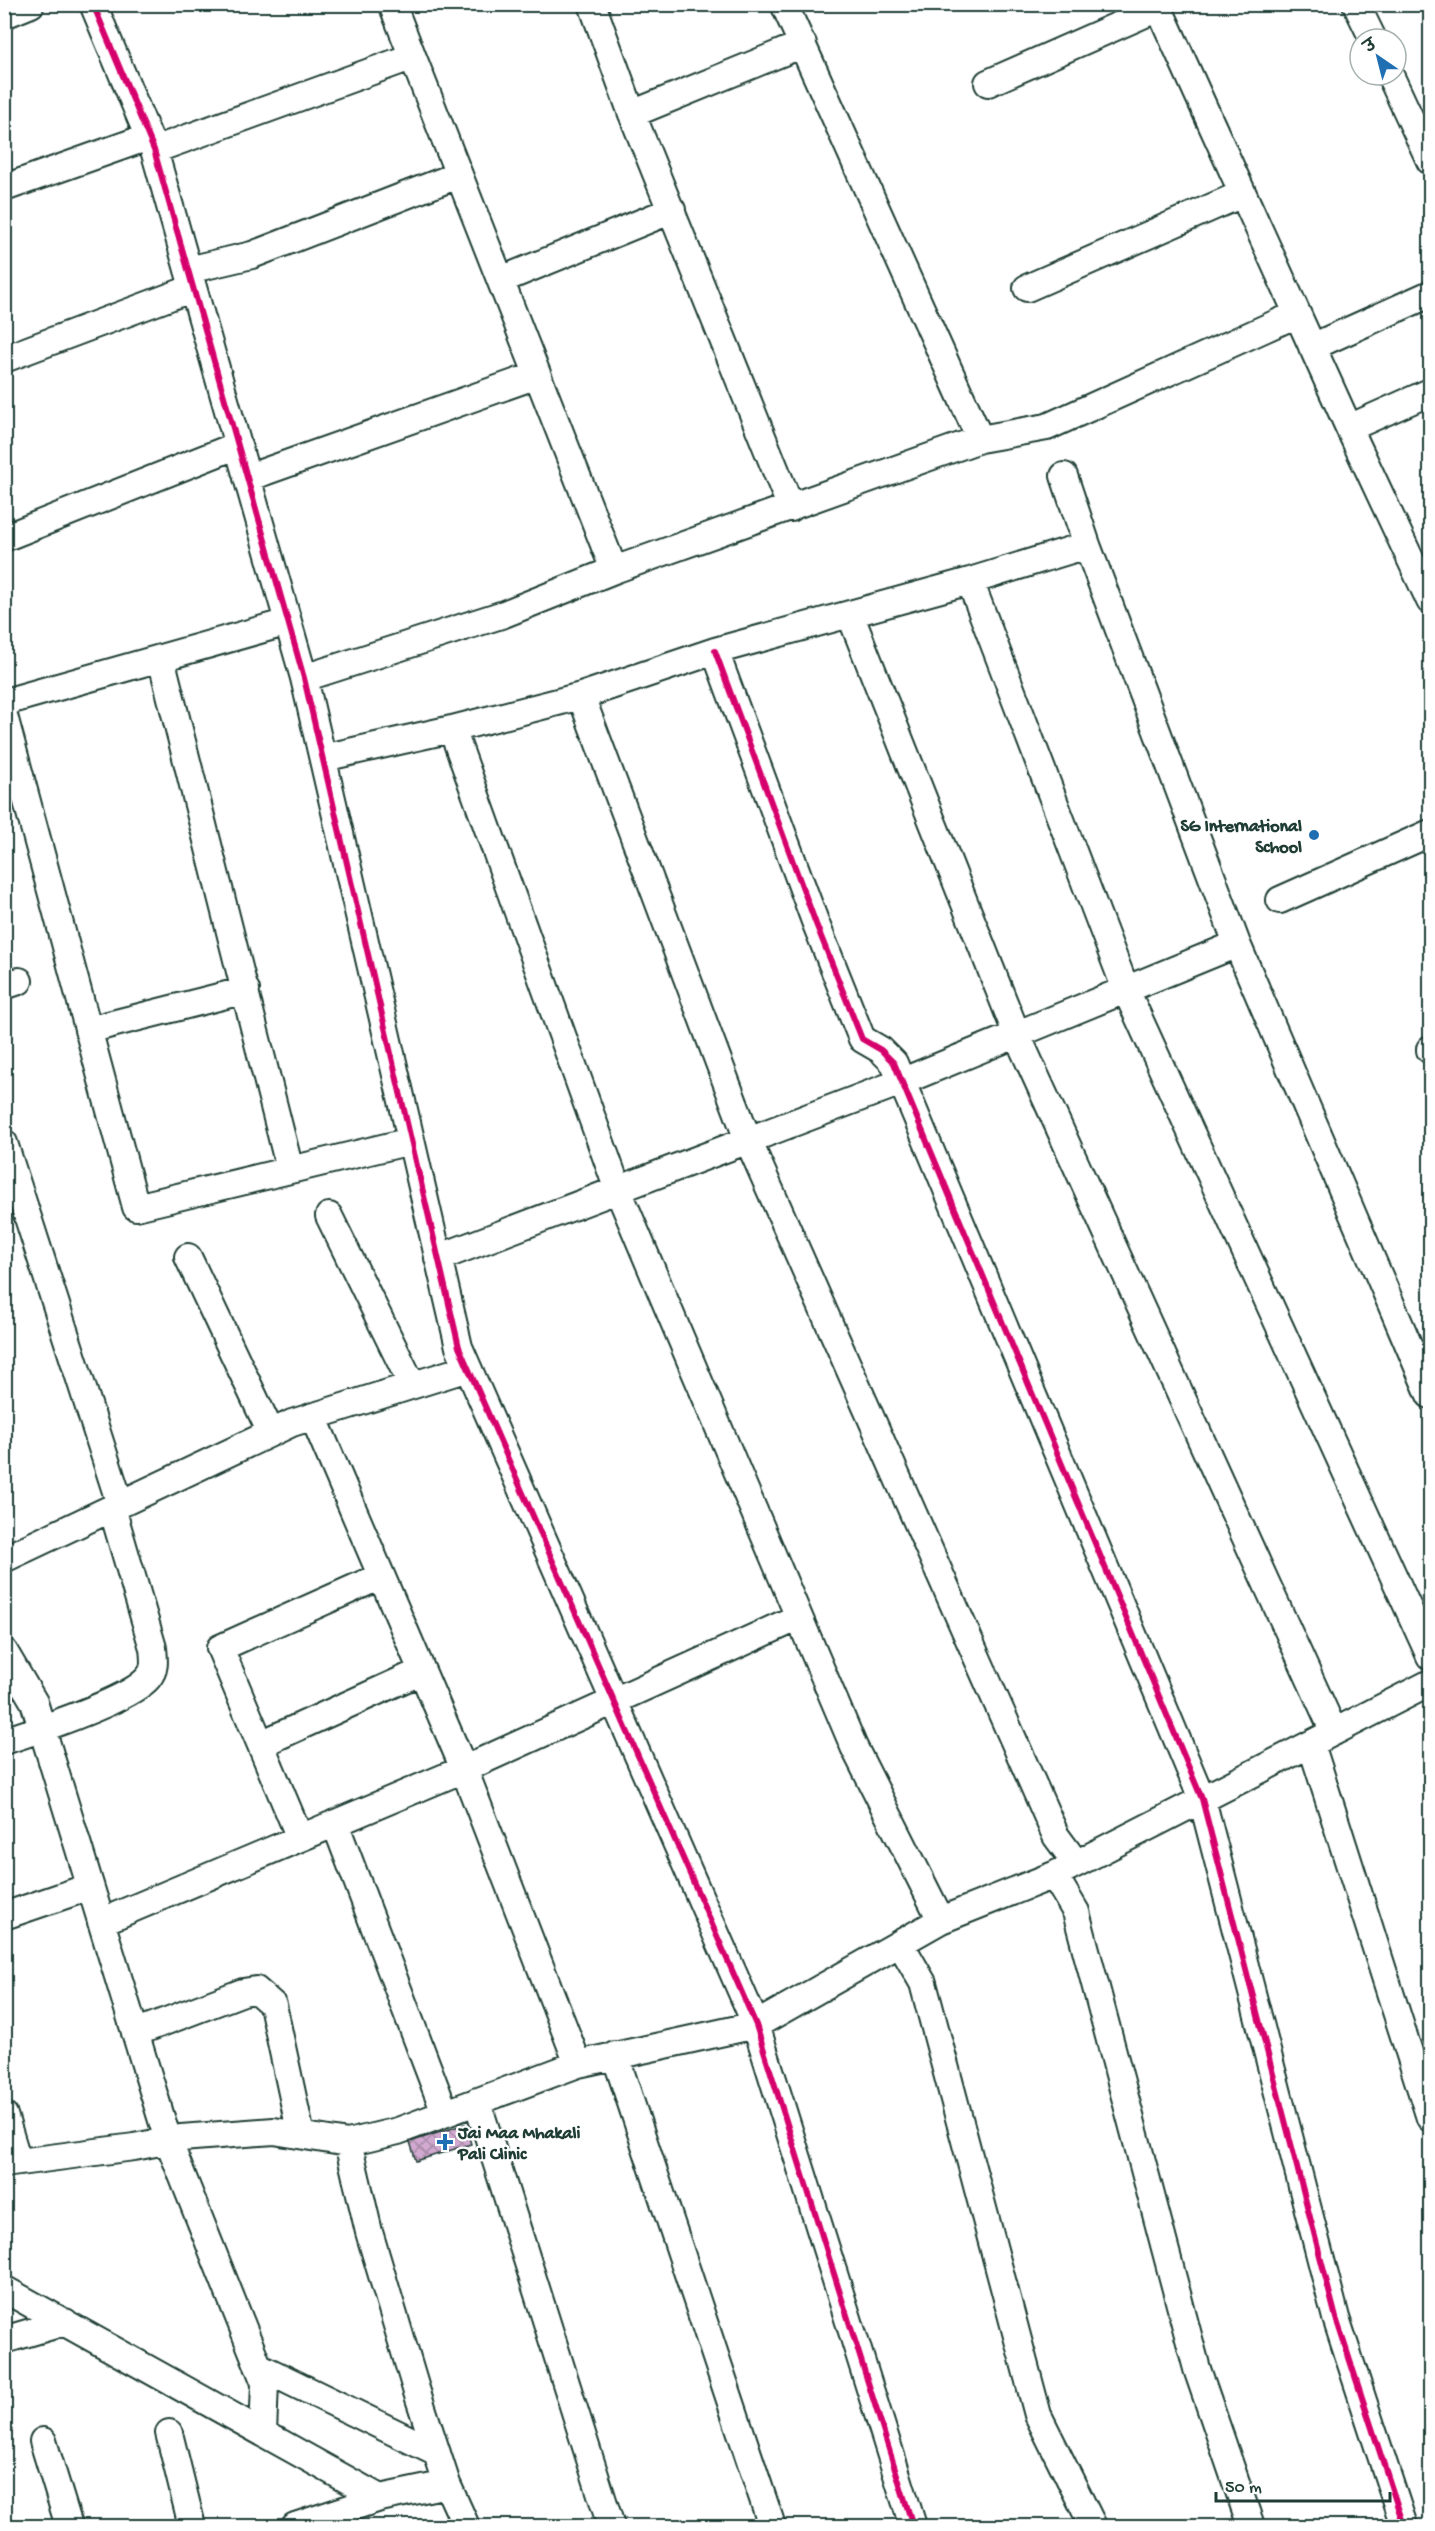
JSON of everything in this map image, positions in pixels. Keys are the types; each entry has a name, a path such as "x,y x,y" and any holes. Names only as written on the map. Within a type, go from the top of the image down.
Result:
{"street":[{"path":"4,15 31,4"},
{"path":"93,4 151,144 304,678 459,1347 756,2025 913,2526"},
{"path":"392,4 614,570"},
{"path":"592,4 632,114 791,508"},
{"path":"784,4 980,439"},
{"path":"1356,4 1367,27"},
{"path":"988,82 1157,6 1349,428 1431,601"},
{"path":"632,114 803,44"},
{"path":"4,188 151,144 411,57"},
{"path":"1397,87 1425,134 1431,162"},
{"path":"4,359 190,279 458,175"},
{"path":"1027,288 1242,194"},
{"path":"501,280 672,210"},
{"path":"1312,347 1431,294"},
{"path":"304,678 504,614 614,570 980,439 1047,428 1297,314"},
{"path":"247,478 537,375"},
{"path":"1349,428 1431,392"},
{"path":"4,538 238,445"},
{"path":"1064,476 1087,545 1237,944 1431,1395"},
{"path":"323,758 452,729 581,696 715,651 970,581 1087,545"},
{"path":"970,581 1126,990 1431,1656"},
{"path":"850,614 1017,1035 1334,1732"},
{"path":"4,706 12,700 288,622"},
{"path":"715,651 816,924 862,1039 882,1050 894,1063 1202,1799 1336,2318 1404,2526"},
{"path":"161,658 290,1170"},
{"path":"581,696 748,1140 1056,1836 1076,1863"},
{"path":"4,716 136,1207 411,1141"},
{"path":"452,729 618,1190 854,1747 942,1920"},
{"path":"1280,900 1431,833"},
{"path":"438,1258 901,1082 1237,944"},
{"path":"88,1030 246,990"},
{"path":"4,1143 116,1506 153,1648 155,1664 149,1677 135,1690 42,1729 4,1741"},
{"path":"329,1216 412,1386"},
{"path":"188,1257 271,1433"},
{"path":"4,1559 271,1433 313,1416 468,1368"},
{"path":"313,1416 464,1769 578,2064"},
{"path":"300,1838 220,1648 381,1575"},
{"path":"101,1922 464,1769 799,1617"},
{"path":"4,1651 34,1702 168,2140 265,2383 263,2433"},
{"path":"261,1744 422,1671"},
{"path":"4,2115 11,2162 134,2147 168,2140 274,2131 348,2143 398,2131 578,2064 756,2025 942,1920 1053,1875 1431,1683"},
{"path":"1311,1744 1431,2118"},
{"path":"335,1823 444,2113"},
{"path":"1053,1875 1076,1912 1197,2369 1251,2526"},
{"path":"4,1916 89,1887"},
{"path":"900,1944 923,1983 1038,2415 1093,2526"},
{"path":"135,2033 243,1992 256,1990 273,2005 301,2135"},
{"path":"615,2055 772,2526"},
{"path":"477,2101 611,2526"},
{"path":"348,2143 369,2232 436,2453 466,2526"},
{"path":"4,2289 380,2498"},
{"path":"4,2340 65,2322"},
{"path":"258,2366 436,2453"},
{"path":"169,2433 192,2526"},
{"path":"43,2441 69,2526"},
{"path":"295,2526 380,2498 447,2484"}],"building":[{"path":"465,2124 471,2144 416,2161 410,2142"}],"cycle path":[{"path":"93,4 154,150 304,678 459,1347 756,2025 913,2526"},
{"path":"715,651 816,924 862,1039 881,1050 894,1063 1202,1799 1336,2318 1404,2526"}],"place":[{"name":"SG International School","path":"1314,835"},
{"name":"Jai Maa Mhakali Pali Clinic","path":"445,2142"}]}
